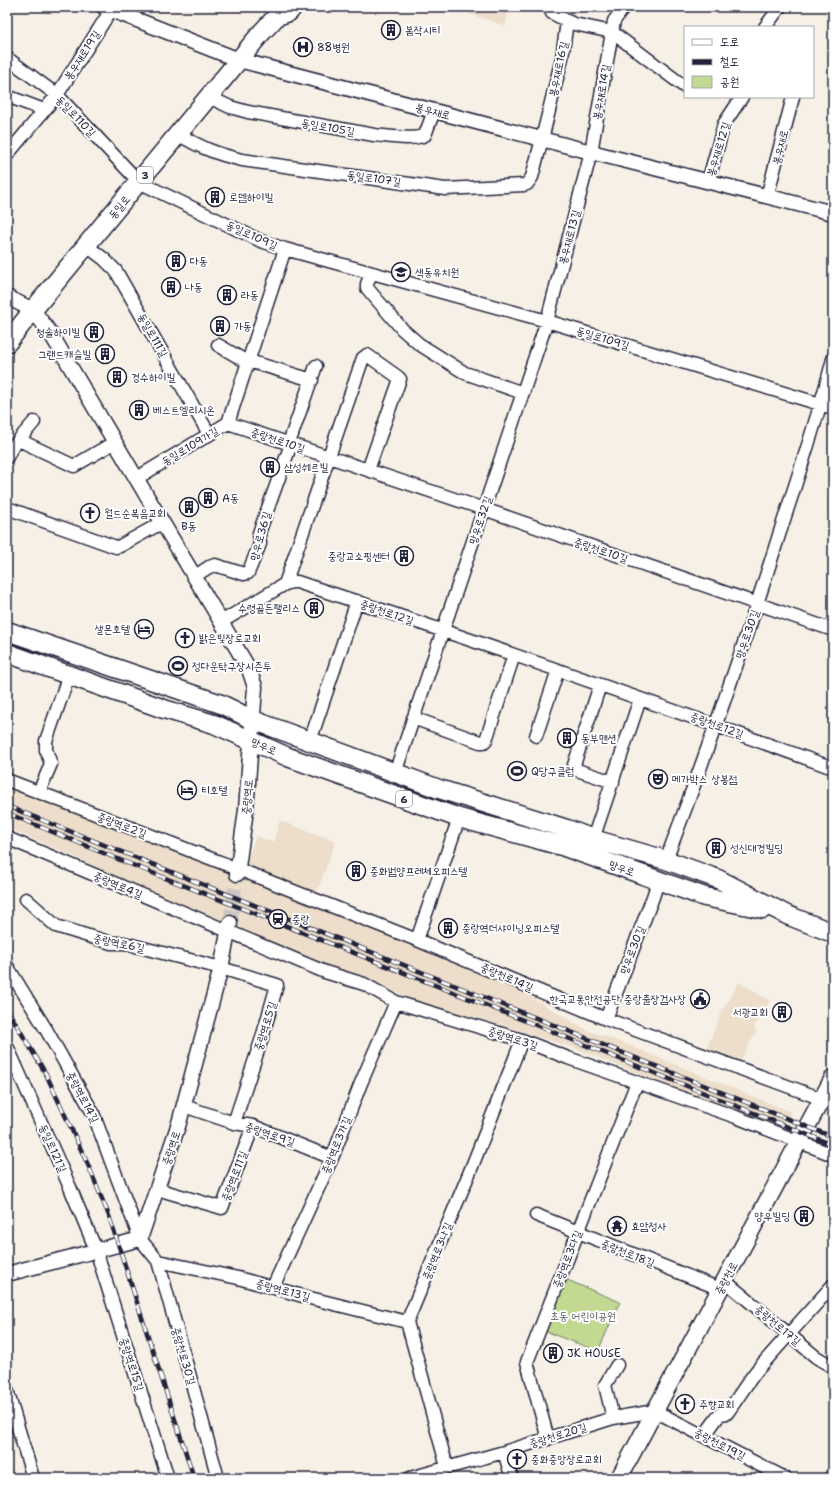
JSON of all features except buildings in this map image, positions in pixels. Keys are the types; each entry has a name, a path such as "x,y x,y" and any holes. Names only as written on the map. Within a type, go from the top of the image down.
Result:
{"main road":[{"name":"동일로","path":"7,343 209,97 277,11 289,12 293,7"},
{"name":"망우로","path":"7,631 221,704 253,720 439,789 567,829 593,839 666,860 718,879 787,914 833,933"},
{"name":"망우로","path":"7,653 164,709 214,724 288,757 459,818 562,846 705,897 787,914"},
{"name":"중랑천로","path":"618,1478 799,1141 828,1101 833,1078"}],"street":[{"path":"549,7 552,13 574,24 612,32 684,85"},
{"name":"봉우재로14길","path":"590,152 614,21 624,7"},
{"name":"봉우재로","path":"110,8 239,60 590,152 833,213"},
{"name":"봉우재로19길","path":"7,155 57,95 110,8"},
{"path":"765,26 773,9"},
{"name":"봉우재로16길","path":"542,139 562,58 567,21"},
{"name":"동일로110길","path":"7,58 57,95 139,182"},
{"path":"7,96 44,110"},
{"name":"동일로105길","path":"209,97 230,107 248,112 374,135 395,137 423,136 427,132 434,111"},
{"name":"봉우재로12길","path":"708,182 724,122 741,98"},
{"name":"봉우재로","path":"767,197 793,98"},
{"name":"동일로107길","path":"178,134 197,146 219,155 242,160 453,189 525,185 532,178 542,139"},
{"name":"봉우재로13길","path":"546,321 590,152"},
{"name":"동일로109길","path":"139,182 261,241 285,249 546,321 833,408"},
{"name":"동일로111길","path":"87,246 104,259 116,271 209,434"},
{"name":"동일로109가길","path":"136,478 228,423 285,249"},
{"path":"371,273 367,288 404,332 416,342 465,373 523,393"},
{"path":"7,297 33,310 51,334 222,622 249,669 255,687 253,720"},
{"name":"망우로32길","path":"395,773 546,321"},
{"path":"218,344 241,358 312,380"},
{"path":"222,622 285,584 363,358 367,355 398,376 400,380 368,470"},
{"name":"망우로30길","path":"666,860 716,725 757,604 821,404 833,358"},
{"path":"290,444 316,366"},
{"path":"7,457 34,422"},
{"name":"중랑천로10길","path":"228,423 484,509 833,630"},
{"path":"19,440 74,466 115,442"},
{"name":"망우로36길","path":"195,576 215,565 244,574 248,573 260,544 259,533 290,444"},
{"path":"7,508 118,547 163,522"},
{"name":"중랑천로12길","path":"285,584 297,582 357,601 640,698 833,768"},
{"path":"310,741 357,601"},
{"path":"413,718 480,742 484,742 486,740 514,655"},
{"path":"536,736 558,670"},
{"path":"39,792 51,764 45,746 46,741 68,675"},
{"path":"600,685 574,765 577,770 613,782"},
{"path":"593,839 640,698"},
{"name":"중랑역로","path":"238,872 246,810 250,740 253,720"},
{"name":"중랑역로2길","path":"7,780 238,872"},
{"path":"417,940 459,818"},
{"name":"중랑역로4길","path":"7,838 230,927"},
{"name":"중랑천로14길","path":"238,872 417,940 606,1019 828,1101"},
{"name":"망우로30길","path":"606,1019 658,881"},
{"name":"중랑역로6길","path":"26,899 56,926 111,943 124,943 221,968"},
{"name":"중랑역로","path":"140,1239 184,1106 221,968 230,927"},
{"name":"중랑역로3길","path":"230,927 325,972 364,984 396,1002 522,1040 833,1154"},
{"name":"중랑역로14길","path":"7,966 47,1031 93,1113 140,1239"},
{"name":"중랑역로5길","path":"221,968 277,985 262,1038 234,1123"},
{"name":"중랑역로3가길","path":"273,1287 332,1158 361,1083 396,1002"},
{"name":"중랑역로3나길","path":"407,1322 471,1169 522,1040"},
{"name":"동일로121길","path":"7,1046 69,1184 96,1250"},
{"name":"중랑역로3다길","path":"548,1439 526,1364 637,1082"},
{"name":"중랑역로9길","path":"184,1106 234,1123 253,1126 332,1158"},
{"name":"중랑역로11길","path":"157,1189 222,1208 253,1126"},
{"name":"중랑천로18길","path":"536,1215 577,1232 722,1285"},
{"path":"7,1274 140,1239"},
{"name":"중랑천로30길","path":"140,1239 158,1261 218,1478"},
{"name":"중랑역로15길","path":"96,1250 168,1478"},
{"name":"중랑역로13길","path":"158,1261 273,1287 407,1322"},
{"name":"중랑천로17길","path":"722,1285 760,1309 816,1357 833,1367"},
{"path":"704,1436 720,1414 727,1413 740,1397 746,1383 833,1285"},
{"path":"407,1322 447,1467"},
{"path":"614,1418 605,1386 617,1365"},
{"path":"7,1390 34,1478"},
{"name":"중랑천로20길","path":"410,1478 504,1452 614,1418 655,1411"},
{"name":"중랑천로19길","path":"655,1411 785,1478"},
{"path":"504,1452 512,1478"},
{"path":"830,1478 833,1473"}],"shaded area":[{"path":"449,7 510,7 505,26"},
{"path":"7,788 134,832 464,965 531,997 587,1030 618,1041 791,1112 780,1131 577,1049 472,1016 442,1011 116,879 78,858 7,828"},
{"path":"280,821 336,841 315,897 244,869 256,836 273,842"},
{"path":"739,982 770,1001 754,1027 757,1030 738,1066 705,1053 722,1011"}],"green space":[{"name":"초동 어린이공원","path":"565,1279 620,1302 598,1351 544,1331"}],"tunnel":[{"path":"230,923 237,874"}],"railway":[{"path":"7,806 833,1137"},
{"path":"7,813 125,862 833,1145"},
{"path":"7,1009 46,1074 89,1167 109,1216 194,1478"}],"place":[{"name":"봄작시티","path":"391,30"},
{"name":"88병원","path":"303,47"},
{"name":"로뎀하이빌","path":"215,197"},
{"name":"다동","path":"176,261"},
{"name":"색동유치원","path":"401,272"},
{"name":"나동","path":"171,287"},
{"name":"라동","path":"227,295"},
{"name":"가동","path":"220,326"},
{"name":"청솔하이빌","path":"94,332"},
{"name":"그랜드캐슬빌","path":"105,354"},
{"name":"경수하이빌","path":"117,377"},
{"name":"베스트엘리시온","path":"139,410"},
{"name":"삼성쉐르빌","path":"270,467"},
{"name":"A동","path":"208,498"},
{"name":"B동","path":"189,507"},
{"name":"월드순복음교회","path":"90,513"},
{"name":"중랑교쇼핑센터","path":"404,556"},
{"name":"수령골든팰리스","path":"314,608"},
{"name":"샐몬호텔","path":"144,629"},
{"name":"밝은빛장로교회","path":"185,638"},
{"name":"정다운탁구장시즌투","path":"178,666"},
{"name":"동부맨션","path":"567,738"},
{"name":"Q당구클럽","path":"517,771"},
{"name":"메가박스 상봉점","path":"658,779"},
{"name":"티호텔","path":"187,790"},
{"name":"성신대경빌딩","path":"716,848"},
{"name":"중화범양프레체오피스텔","path":"356,871"},
{"name":"중랑","path":"278,919"},
{"name":"중랑역더샤이닝오피스텔","path":"448,928"},
{"name":"한국교통안전공단 중랑출장검사장","path":"700,999"},
{"name":"서광교회","path":"782,1012"},
{"name":"양우빌딩","path":"804,1216"},
{"name":"효암정사","path":"617,1226"},
{"name":"JK HOUSE","path":"553,1353"},
{"name":"주향교회","path":"685,1404"},
{"name":"중화중앙장로교회","path":"517,1459"}]}
